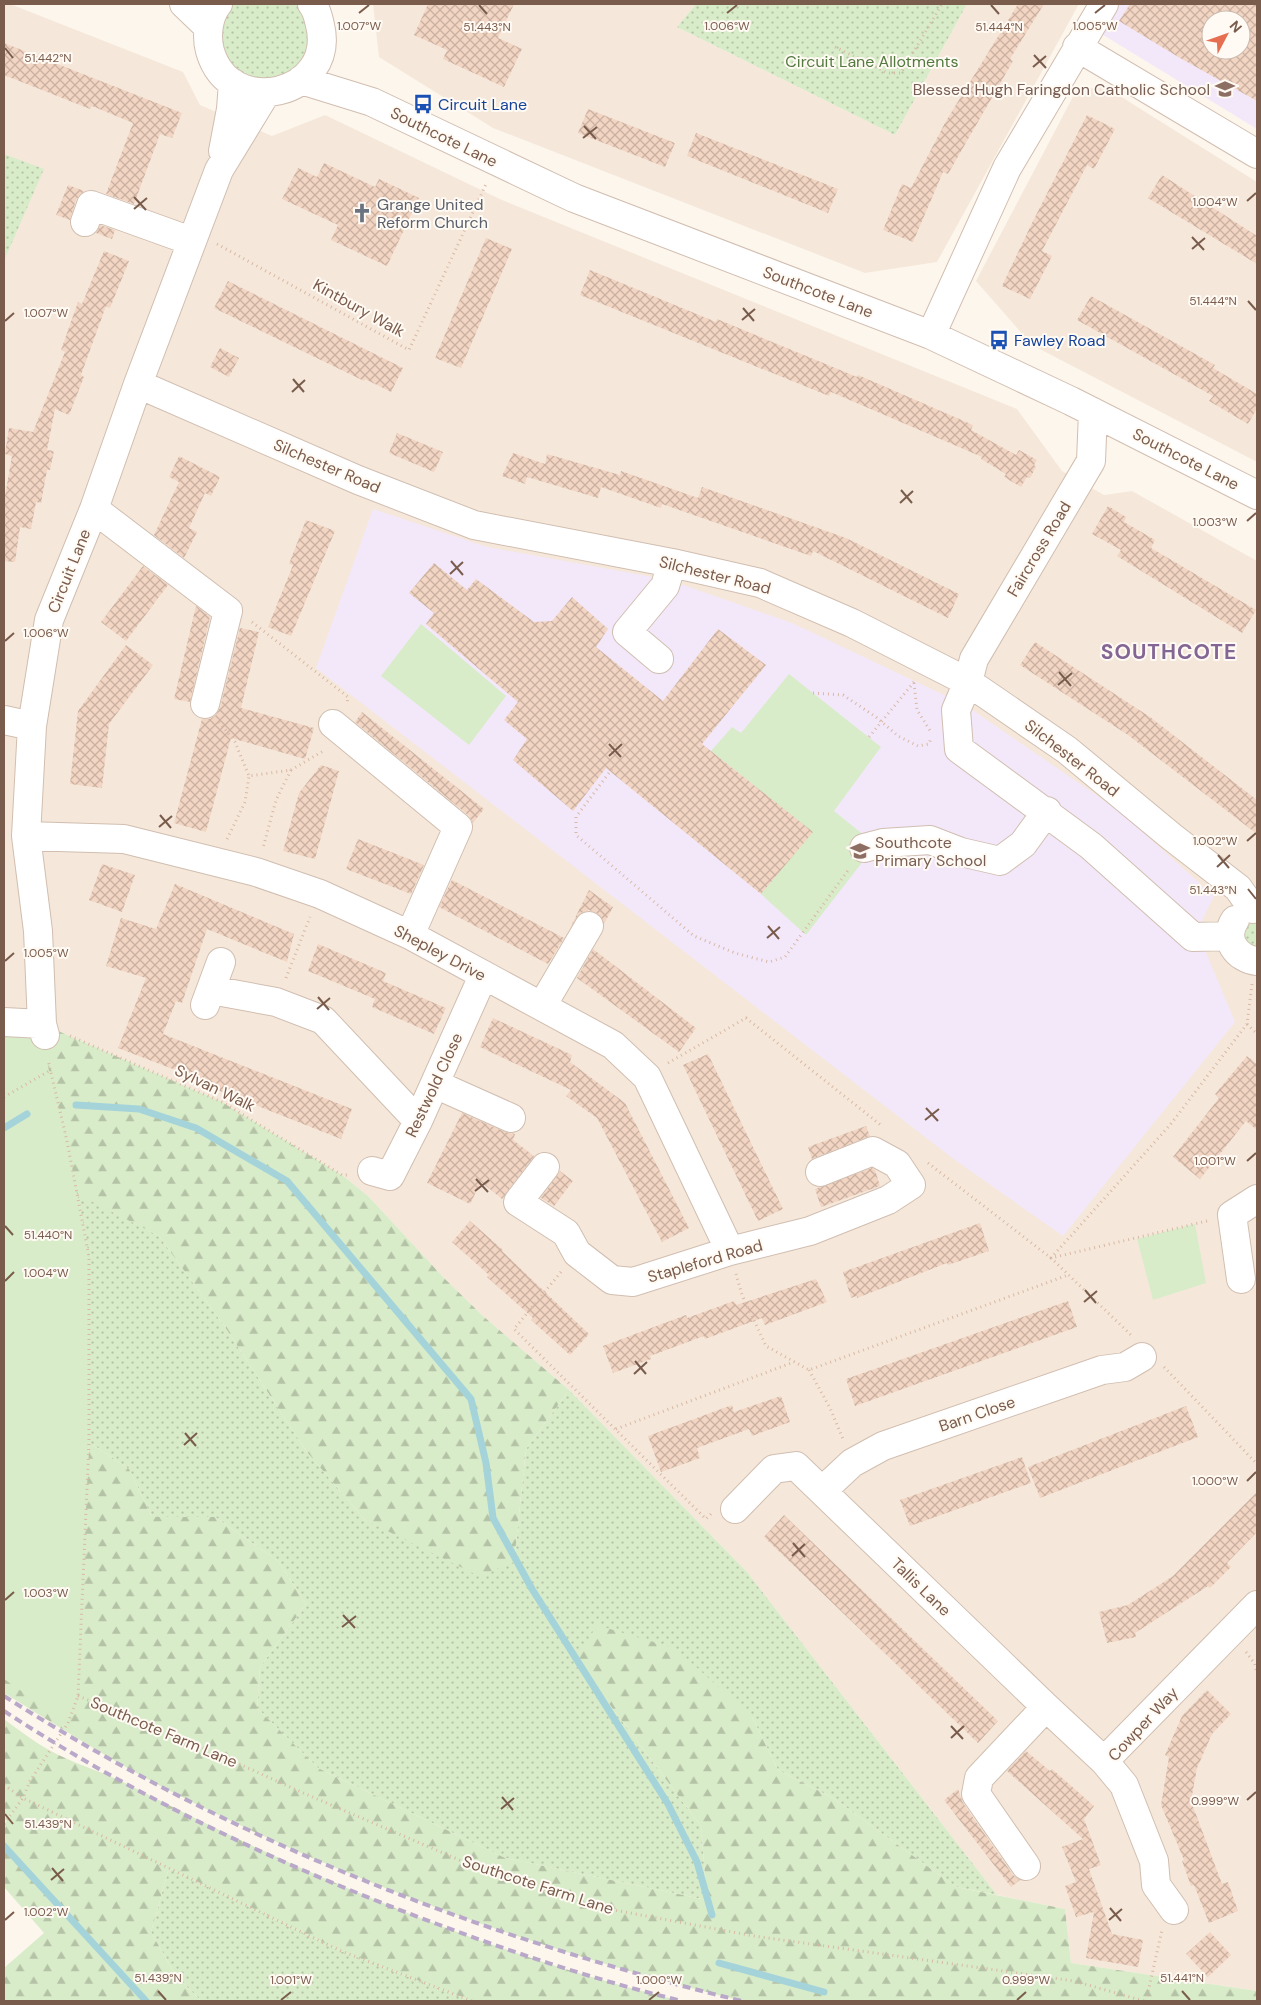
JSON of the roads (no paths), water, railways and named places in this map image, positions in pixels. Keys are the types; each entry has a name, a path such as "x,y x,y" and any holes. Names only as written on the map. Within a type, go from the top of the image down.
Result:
{"street":[{"path":"184,4 213,15 209,47 212,58 222,74 233,83 249,91 266,93 291,88 307,76 319,56 323,37 316,6"},
{"path":"931,335 1007,168 1104,4"},
{"path":"1077,47 1257,154"},
{"name":"Southcote Lane","path":"319,56 343,79 372,102"},
{"name":"Southcote Lane","path":"302,80 372,102 574,198 931,335 1093,412 1257,495"},
{"name":"Circuit Lane","path":"4,1022 44,1029 38,931 26,836 32,726 49,620 94,509 138,384 219,170 231,109 233,83"},
{"name":"Circuit Lane","path":"219,170 266,93"},
{"path":"85,222 91,205 193,237"},
{"name":"Silchester Road","path":"138,384 358,480 474,525 672,563 760,583 852,623 920,671 968,682 1067,750 1172,837 1238,888 1255,909 1237,917 1232,924 1230,936"},
{"name":"Faircross Road","path":"1047,811 959,749 956,710 968,682 974,659 1091,461 1093,412"},
{"path":"94,509 228,611 204,704"},
{"path":"660,659 626,632 665,586 672,563"},
{"path":"4,720 32,726"},
{"path":"338,728 458,827 410,935"},
{"path":"864,848 883,843 930,840 961,852 1000,861 1023,844 1047,811 1091,846 1193,937 1230,936 1234,950 1240,956 1256,961"},
{"name":"Shepley Drive","path":"26,836 124,839 256,872 320,894 410,935 613,1045 647,1077 730,1251"},
{"path":"542,1006 589,926"},
{"path":"221,962 208,998 276,1002 323,1020 418,1121"},
{"name":"Restwold Close","path":"372,1171 390,1176 418,1121 483,976"},
{"path":"435,1084 511,1118"},
{"name":"Stapleford Road","path":"545,1167 518,1202 566,1233 577,1253 612,1280 633,1282 730,1251 810,1231 888,1200 911,1185 897,1164 873,1151 820,1172"},
{"path":"1241,1279 1232,1215 1257,1199"},
{"name":"Barn Close","path":"822,1491 852,1463 883,1446 1102,1370 1126,1367 1151,1360"},
{"name":"Tallis Lane","path":"735,1509 774,1469 796,1466 1104,1761"},
{"name":"Cowper Way","path":"1174,1910 1156,1884 1154,1861 1124,1785 1104,1761 1257,1605"},
{"path":"1026,1866 976,1794 979,1778 1046,1707"}],"waterway":[{"path":"76,1105 139,1109 196,1128 287,1181 471,1399 486,1463 493,1518 532,1589 668,1804 697,1862 712,1915"},
{"path":"4,1128 27,1114"},
{"path":"4,1846 146,2001"},
{"path":"719,1963 824,1992"}],"railway":[{"path":"4,1696 90,1748 178,1796 268,1839 360,1879 454,1915 549,1947 645,1976 742,2001"},
{"path":"4,1711 107,1774 215,1830 325,1879 497,1946 589,1976 682,2001"}],"place":[{"name":"Blessed Hugh Faringdon Catholic School","path":"1225,89"},
{"name":"Circuit Lane","path":"423,104"},
{"name":"Grange United Reform Church","path":"362,213"},
{"name":"Fawley Road","path":"999,340"},
{"name":"Southcote Primary School","path":"860,851"}],"district":[{"name":"SOUTHCOTE","path":"1169,652"}],"park label":[{"name":"Circuit Lane Allotments","path":"872,61"}]}
